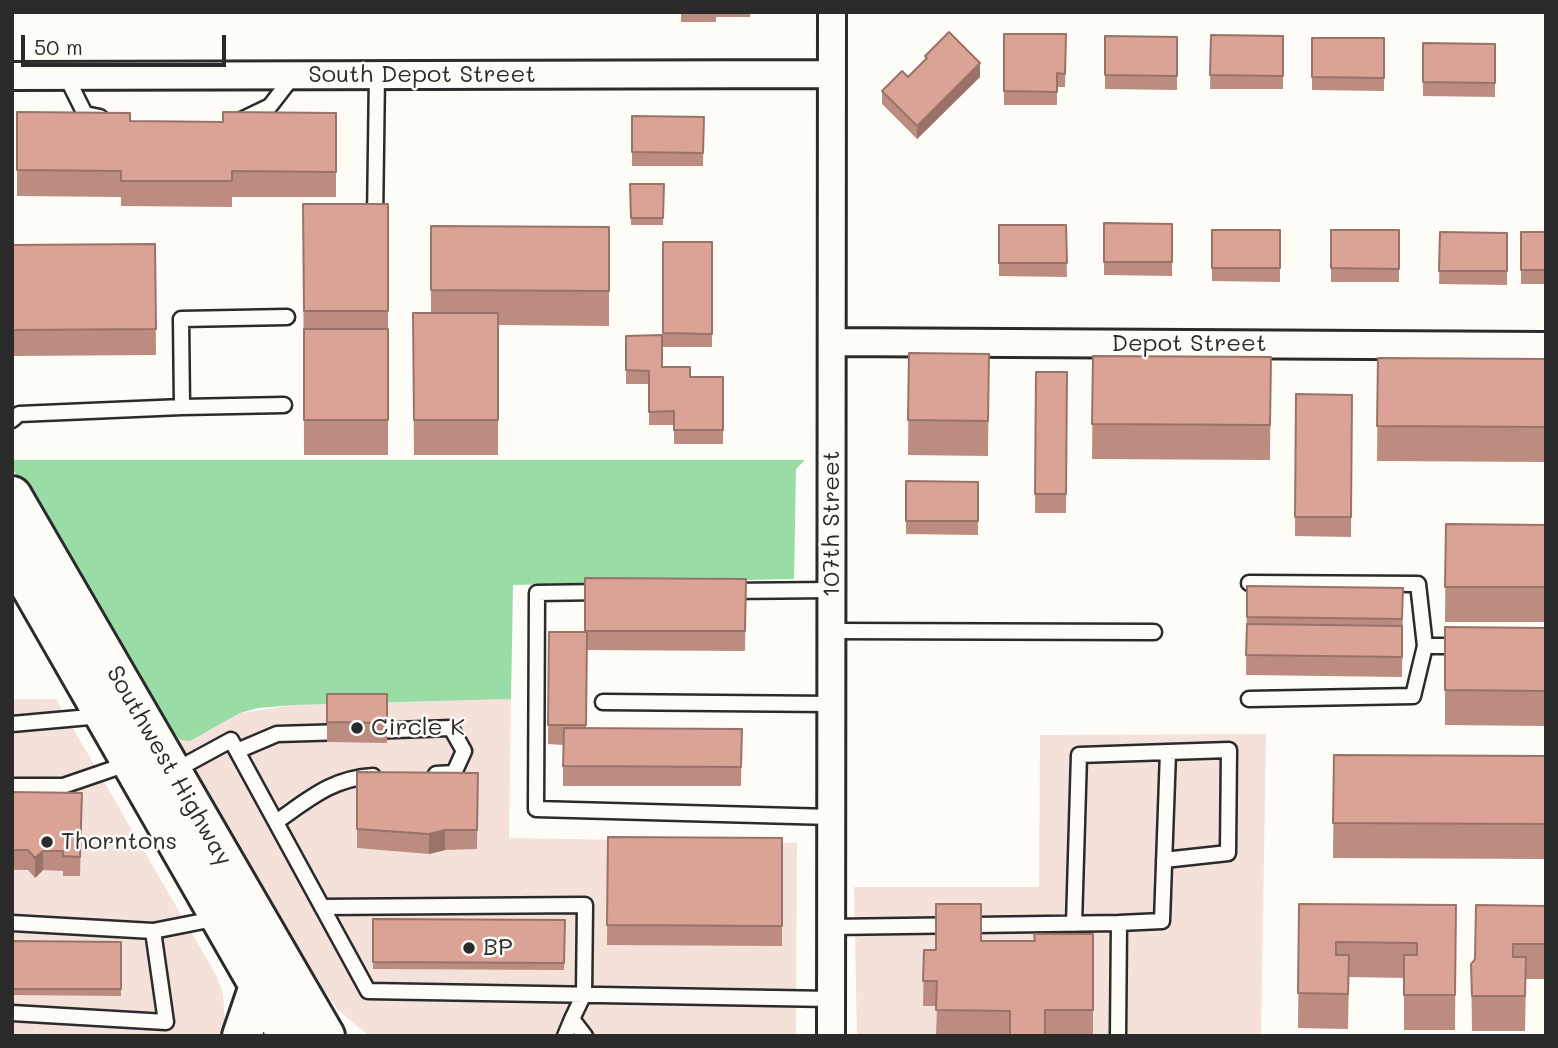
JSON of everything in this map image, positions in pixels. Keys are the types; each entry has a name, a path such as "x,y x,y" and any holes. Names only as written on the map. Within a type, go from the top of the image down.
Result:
{"main road":[{"name":"Southwest Highway","path":"12,496 220,918 288,1036"},
{"name":"Southwest Highway","path":"12,554 106,715 150,774 326,1036"},
{"path":"242,1036 259,986"}],"street":[{"name":"107th Street","path":"831,1036 832,12"},
{"name":"South Depot Street","path":"12,76 832,74"},
{"name":"Depot Street","path":"832,342 1546,346"}],"lane":[{"path":"227,127 270,106 294,75"},
{"path":"375,228 377,75"},
{"path":"66,76 85,114 111,119"},
{"path":"182,407 181,319 287,317"},
{"path":"15,413 284,405"},
{"path":"1249,583 1418,584 1425,646 1412,696 1249,699"},
{"path":"711,591 832,590"},
{"path":"617,592 537,593 536,809 831,817"},
{"path":"832,631 1153,632"},
{"path":"1425,646 1479,646"},
{"path":"603,702 831,704"},
{"path":"12,724 106,715"},
{"path":"237,751 277,734 451,728 464,751 454,773 426,774"},
{"path":"12,786 63,786 150,774 230,740 368,991 831,999"},
{"path":"1074,924 1079,755 1229,750 1228,853 1164,860"},
{"path":"831,927 1162,921 1168,752"},
{"path":"276,822 328,786 356,777 384,776"},
{"path":"322,907 585,905 584,995 565,1036"},
{"path":"12,923 153,931 220,918"},
{"path":"1118,1036 1119,923"},
{"path":"12,1013 166,1022 153,931"},
{"path":"572,1019 585,1036"}],"shaded area":[{"path":"12,699 56,699 216,975 223,994 226,1036 12,1036"},
{"path":"511,699 509,838 797,843 796,1036 369,1036 337,1009 324,990 169,730 181,739 190,741 240,713 295,705"},
{"path":"1266,734 1261,1036 857,1036 854,887 1039,887 1040,735"}],"green space":[{"path":"12,460 805,460 796,469 794,579 513,585 511,699 258,708 240,713 190,741 181,740 169,730 12,468"}],"building":[{"path":"949,32 980,63 917,126 882,91 902,71 908,77"},
{"path":"1004,34 1066,34 1065,74 1057,73 1057,92 1004,91"},
{"path":"1211,35 1283,36 1283,76 1210,75"},
{"path":"1105,36 1177,37 1177,76 1105,75"},
{"path":"1312,38 1384,38 1384,78 1312,77"},
{"path":"1423,43 1495,44 1495,83 1423,82"},
{"path":"17,112 130,113 130,121 223,122 223,112 336,113 336,172 232,171 232,181 121,181 121,171 17,170"},
{"path":"632,116 704,117 703,153 632,152"},
{"path":"630,184 664,184 663,218 631,218"},
{"path":"303,204 388,204 388,311 304,311"},
{"path":"1104,223 1172,224 1172,262 1104,262"},
{"path":"999,225 1066,225 1067,263 999,263"},
{"path":"431,226 609,227 609,291 431,290"},
{"path":"1212,230 1280,230 1280,268 1212,268"},
{"path":"1331,230 1399,230 1399,269 1331,268"},
{"path":"1440,232 1507,233 1507,271 1439,271"},
{"path":"1521,232 1546,232 1546,270 1521,270"},
{"path":"663,242 712,242 712,334 663,333"},
{"path":"155,244 156,329 12,330 12,245"},
{"path":"413,313 498,313 498,420 414,420"},
{"path":"304,329 388,329 388,420 304,420"},
{"path":"662,335 662,367 690,367 690,377 723,377 723,430 674,430 674,411 649,412 649,371 626,370 626,336"},
{"path":"909,353 989,354 988,421 908,420"},
{"path":"1093,356 1271,357 1270,425 1092,424"},
{"path":"1378,358 1546,359 1546,427 1377,426"},
{"path":"1036,372 1067,372 1066,494 1035,494"},
{"path":"1296,394 1352,395 1351,517 1295,517"},
{"path":"906,481 978,482 978,521 906,521"},
{"path":"1446,524 1546,525 1546,587 1445,587"},
{"path":"585,578 746,579 745,631 585,631"},
{"path":"1247,586 1403,588 1402,619 1247,617"},
{"path":"1247,624 1402,626 1402,657 1246,655"},
{"path":"1445,627 1546,628 1546,691 1445,690"},
{"path":"549,632 587,632 586,725 548,725"},
{"path":"327,694 387,694 387,723 327,722"},
{"path":"564,728 742,729 741,767 563,766"},
{"path":"1334,755 1546,756 1546,824 1333,823"},
{"name":"Circle K","path":"357,772 478,773 477,830 445,830 429,834 357,829"},
{"name":"Thorntons","path":"12,792 82,793 80,857 63,856 63,851 43,851 35,858 28,850 12,850"},
{"path":"608,837 782,838 782,926 607,925"},
{"path":"936,904 981,904 981,941 1035,941 1034,934 1093,934 1093,1010 1045,1010 1045,1036 1010,1036 1010,1011 936,1010 937,981 923,981 924,950 936,950"},
{"path":"1299,904 1456,905 1455,995 1404,995 1404,955 1417,955 1417,943 1336,942 1336,955 1349,955 1348,994 1298,993"},
{"path":"1476,905 1546,906 1546,944 1513,944 1513,957 1526,957 1525,996 1472,996 1471,964 1475,959"},
{"name":"BP","path":"373,919 565,920 564,963 373,962"},
{"path":"12,941 121,942 121,989 12,989"}],"place":[{"name":"Circle K","path":"357,728"},
{"name":"Thorntons","path":"47,842"},
{"name":"BP","path":"469,948"}]}
